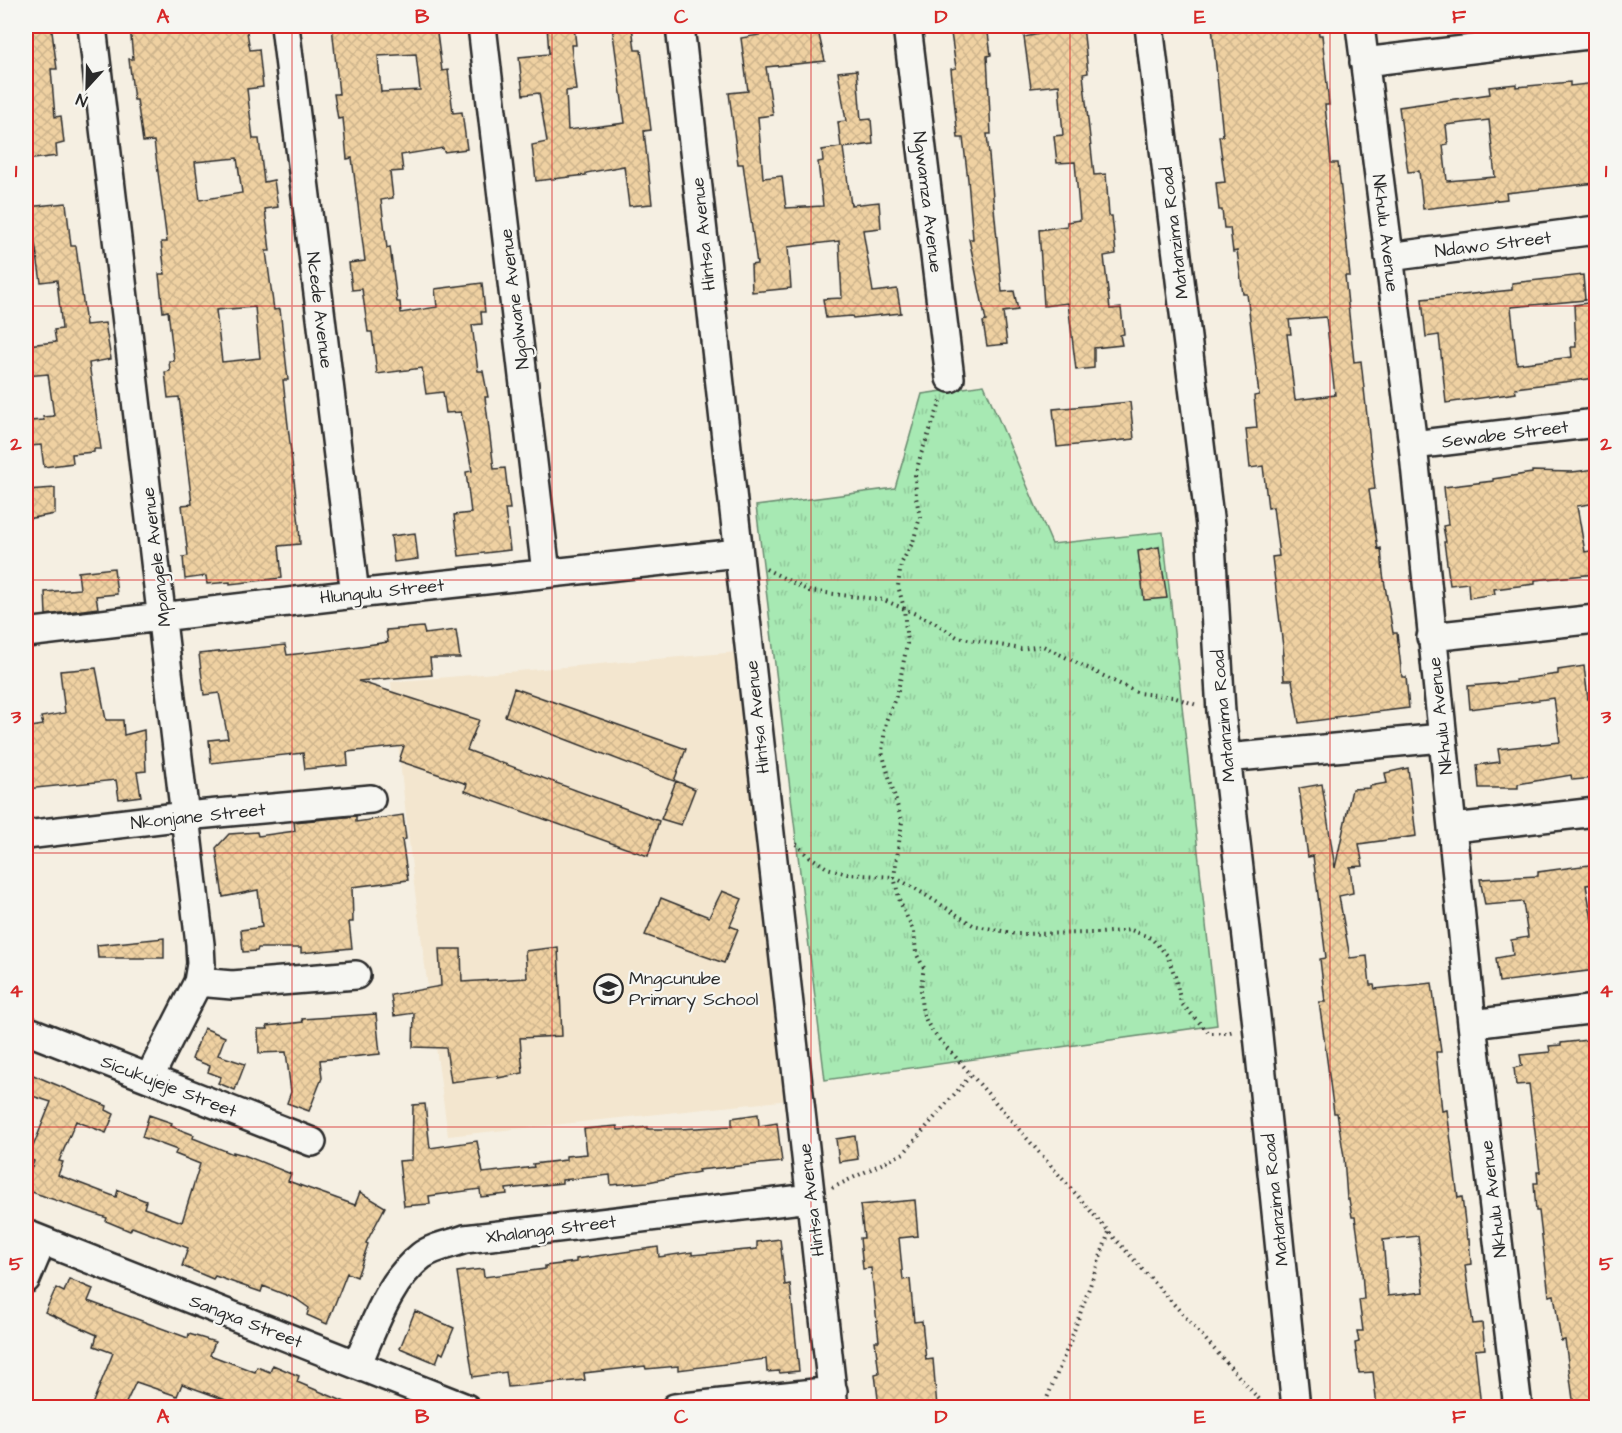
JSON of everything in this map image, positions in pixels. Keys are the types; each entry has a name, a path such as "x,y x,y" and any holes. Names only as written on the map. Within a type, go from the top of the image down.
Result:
{"street":[{"name":"Mpangele Avenue","path":"92,26 200,944 198,982 149,1078"},
{"name":"Ncede Avenue","path":"285,26 355,594"},
{"name":"Ngolwane Avenue","path":"482,26 546,573"},
{"name":"Hintsa Avenue","path":"680,26 834,1399"},
{"name":"Ngwamza Avenue","path":"906,26 950,378"},
{"name":"Matanzima Road","path":"1149,26 1210,526 1221,712 1257,1025 1296,1407"},
{"name":"Nkhulu Avenue","path":"1360,26 1413,445 1472,1024 1518,1407"},
{"path":"1364,62 1596,34"},
{"name":"Ndawo Street","path":"1389,257 1596,230"},
{"name":"Sewabe Street","path":"1413,445 1596,423"},
{"name":"Hlungulu Street","path":"26,633 355,594 738,553"},
{"path":"1431,637 1596,618"},
{"path":"1226,758 1442,738"},
{"name":"Nkonjane Street","path":"26,835 185,816 372,799"},
{"path":"1453,828 1596,812"},
{"path":"198,982 232,985 356,975"},
{"path":"1472,1024 1596,1009"},
{"name":"Sicukujeje Street","path":"26,1030 312,1142"},
{"name":"Xhalanga Street","path":"357,1365 397,1281 423,1255 465,1239 810,1198"},
{"path":"26,1279 34,1237"},
{"name":"Sangxa Street","path":"34,1237 466,1407"},
{"path":"675,1407 834,1399"}],"path":[{"path":"950,378 915,476 920,517 913,542 901,564 898,586 904,608 907,644 898,691 886,721 882,752 903,822 894,877 900,902 914,932 916,953 924,968 920,987 925,1022 939,1041 1267,1407"},
{"path":"738,553 782,579 808,591 884,600 934,622 957,637 1021,650 1043,646 1138,693 1173,697 1221,712"},
{"path":"768,816 806,854 827,868 847,874 894,877 973,925 1016,934 1100,933 1131,930 1151,938 1167,956 1175,976 1181,1003 1209,1033"},
{"path":"810,1198 904,1153 971,1076"},
{"path":"1043,1407 1070,1342 1109,1232"}],"shaded area":[{"name":"Mngcunube Primary School","path":"749,651 799,1099 448,1136 413,877 391,682"}],"green space":[{"path":"984,385 1052,544 1163,532 1217,1025 825,1080 756,506 895,488 922,394"}],"building":[{"path":"28,26 50,26 52,32 57,69 51,69 55,117 61,116 64,143 56,145 57,156 26,160 26,35 29,35"},
{"path":"130,26 246,26 250,50 259,49 263,87 247,89 253,139 259,139 264,182 274,180 278,207 265,209 270,251 266,251 274,310 280,309 288,380 283,380 300,544 279,546 282,578 230,584 230,582 207,584 206,576 185,579 183,557 188,556 182,505 192,504 179,397 168,398 165,372 170,371 169,361 174,361 168,311 163,312 159,274 165,274 161,242 167,242 154,141 143,142 137,100 134,100 129,59 133,59","holes":["237,158 242,193 200,200 195,162","255,307 260,358 222,362 216,310"]},
{"path":"332,26 436,26 442,71 448,70 453,113 462,112 467,149 444,152 443,148 401,155 403,171 390,172 393,198 381,200 387,248 390,247 397,302 400,302 401,313 437,307 435,289 482,283 485,312 481,312 482,324 472,325 478,371 483,371 488,397 485,397 494,469 505,468 510,509 505,509 510,550 459,556 454,515 471,513 466,472 472,471 461,412 446,413 443,392 426,394 422,368 377,374 372,332 368,332 362,289 352,290 349,263 365,261 352,158 347,159 343,118 338,119 334,94 339,94","holes":["416,54 420,90 381,92 378,56"]},
{"path":"547,26 574,26 576,45 571,45 576,90 566,91 568,130 625,123 612,26 632,26 635,50 641,50 651,130 644,131 652,204 629,206 624,166 586,173 586,175 536,181 532,145 547,142 539,93 523,95 519,57 549,54"},
{"path":"763,26 817,26 825,61 766,67 773,115 758,117 763,178 782,176 786,208 823,206 818,162 823,161 822,150 841,147 838,122 846,121 838,72 857,70 861,120 871,119 873,144 843,148 851,205 879,202 881,228 863,230 873,292 897,289 901,313 826,318 823,299 842,298 839,241 788,247 791,288 752,292 751,265 757,264 743,164 738,164 729,93 748,91 741,38 765,34"},
{"path":"950,26 987,26 991,55 987,56 991,134 987,134 1002,292 1014,291 1018,310 1003,312 1007,344 987,346 983,322 986,321 969,239 973,239 968,180 963,138 958,138 951,69 956,68"},
{"path":"1044,26 1083,26 1088,73 1083,74 1094,175 1106,174 1109,216 1112,216 1116,254 1104,256 1110,309 1121,308 1124,334 1120,335 1122,345 1094,348 1094,368 1076,370 1068,303 1044,306 1039,230 1067,226 1067,222 1080,220 1075,162 1057,163 1054,136 1063,135 1059,85 1031,88 1024,37 1045,33"},
{"path":"1212,26 1318,26 1319,35 1322,35 1329,105 1325,105 1331,163 1338,163 1341,189 1350,276 1345,276 1354,362 1361,361 1375,489 1369,490 1378,549 1381,548 1393,633 1397,633 1402,677 1406,677 1409,708 1299,723 1292,680 1284,680 1282,655 1284,655 1272,557 1279,556 1273,507 1268,508 1263,466 1250,468 1246,429 1257,428 1254,396 1259,395 1247,294 1243,294 1237,251 1233,252 1230,228 1224,228 1222,210 1219,210 1216,183 1225,182 1219,136 1223,136","holes":["1326,317 1335,395 1295,400 1287,334 1291,334 1289,320"]},
{"path":"1570,82 1570,86 1596,83 1596,107 1592,108 1596,144 1596,183 1506,193 1507,199 1423,209 1419,171 1408,172 1399,107 1490,94 1489,87 1516,84 1516,87","holes":["1489,120 1495,177 1447,181 1443,145 1448,144 1446,125"]},
{"path":"66,203 71,246 76,246 86,325 105,323 111,359 89,363 101,449 72,454 73,463 44,467 41,445 31,446 29,421 44,420 43,417 54,416 48,374 26,376 26,345 56,342 54,330 62,329 57,280 41,282 35,243 31,243 27,207"},
{"path":"1583,275 1585,300 1511,307 1517,364 1572,357 1571,347 1576,347 1574,305 1594,302 1596,378 1515,388 1516,393 1446,403 1439,335 1426,337 1422,299 1512,290 1512,283"},
{"path":"1130,402 1134,439 1057,447 1053,409"},
{"path":"1596,469 1596,503 1577,506 1585,552 1596,550 1596,574 1535,580 1535,584 1494,589 1495,594 1469,598 1468,583 1450,585 1443,526 1448,525 1444,487 1493,481 1493,479 1532,473 1532,471 1572,472"},
{"path":"55,488 55,514 26,519 26,490"},
{"path":"415,533 418,559 394,562 391,536"},
{"path":"1159,547 1167,598 1144,600 1138,551"},
{"path":"114,568 117,594 96,596 98,608 46,615 45,592 80,589 78,572"},
{"path":"423,627 425,634 456,630 460,658 430,658 432,675 358,681 479,720 467,750 659,821 648,856 465,791 467,784 399,761 404,746 347,752 348,765 305,769 303,753 211,763 209,740 228,738 219,693 204,695 199,654 285,645 287,655 324,651 388,642 386,630"},
{"path":"1584,666 1588,699 1596,697 1596,778 1572,780 1571,775 1518,784 1518,788 1479,788 1477,765 1500,762 1498,749 1560,742 1554,698 1470,709 1468,686 1516,682 1515,680 1558,674 1558,670"},
{"path":"96,668 106,720 123,720 124,735 144,730 146,771 137,772 141,796 119,799 116,780 26,789 26,728 43,725 41,717 65,713 60,671"},
{"path":"514,688 686,749 674,781 505,716"},
{"path":"1408,768 1416,836 1359,844 1363,866 1350,867 1353,893 1339,896 1350,958 1367,956 1370,985 1374,985 1375,989 1432,983 1441,1052 1436,1052 1442,1111 1447,1110 1458,1198 1462,1197 1467,1239 1469,1239 1471,1264 1465,1265 1473,1324 1482,1323 1485,1349 1475,1350 1481,1407 1377,1407 1373,1372 1359,1373 1355,1343 1359,1342 1357,1331 1363,1331 1359,1300 1364,1299 1361,1258 1355,1217 1352,1217 1349,1199 1347,1199 1344,1157 1337,1113 1334,1113 1319,1002 1325,1002 1320,959 1326,958 1313,856 1308,857 1299,788 1322,784 1335,868 1352,789 1370,788 1370,786 1387,783 1385,773","holes":["1418,1236 1424,1292 1388,1296 1383,1240"]},
{"path":"676,781 695,789 681,825 661,819"},
{"path":"403,815 406,839 402,840 408,880 352,887 353,922 349,922 352,948 301,953 301,948 258,948 257,951 243,952 241,930 262,927 258,890 223,897 216,848 229,834 257,832 258,836 295,831 294,822 356,816 356,822"},
{"path":"1596,864 1596,884 1586,885 1596,943 1596,970 1499,982 1496,958 1513,955 1511,940 1528,937 1523,902 1485,905 1480,879 1538,876 1538,872"},
{"path":"722,891 742,899 730,926 738,929 724,963 645,935 661,898 709,917"},
{"path":"164,938 164,958 98,958 97,945"},
{"path":"558,947 562,1036 520,1038 523,1073 498,1078 498,1076 451,1082 446,1048 413,1047 414,1013 394,1016 391,995 441,986 439,949 461,949 462,982 527,978 525,951"},
{"path":"376,1014 380,1054 320,1060 322,1078 309,1111 287,1103 291,1092 286,1052 259,1053 258,1029 303,1022 302,1019"},
{"path":"204,1028 225,1037 218,1055 245,1064 235,1090 218,1083 221,1077 208,1072 210,1066 192,1059"},
{"path":"1596,1039 1596,1407 1574,1407 1565,1340 1561,1341 1554,1295 1549,1296 1539,1211 1536,1211 1534,1183 1538,1183 1537,1172 1540,1172 1529,1084 1516,1085 1514,1068 1522,1066 1520,1055 1550,1052 1549,1046 1561,1045 1561,1043"},
{"path":"26,1072 107,1106 106,1110 114,1114 106,1133 76,1121 59,1161 63,1162 58,1175 116,1197 118,1190 146,1201 144,1208 182,1222 200,1164 175,1154 177,1150 142,1137 149,1115 172,1123 171,1126 194,1135 193,1138 291,1174 288,1181 355,1205 360,1192 385,1207 366,1243 368,1244 357,1277 347,1273 327,1324 307,1315 309,1308 296,1299 263,1286 261,1292 215,1276 213,1279 182,1266 188,1248 132,1227 130,1231 106,1221 107,1218 26,1190 26,1182 34,1161 28,1159 51,1102 26,1094"},
{"path":"425,1104 430,1148 477,1141 483,1173 534,1167 533,1164 566,1160 566,1156 587,1154 584,1129 617,1126 618,1130 648,1127 648,1129 679,1129 732,1126 732,1118 758,1114 759,1126 777,1123 782,1162 698,1170 699,1172 648,1182 611,1185 610,1175 562,1180 562,1183 506,1189 507,1194 481,1197 480,1189 429,1196 430,1204 404,1206 399,1161 412,1160 413,1105"},
{"path":"855,1136 858,1159 839,1162 836,1139"},
{"path":"915,1200 918,1236 899,1238 903,1280 910,1279 914,1322 922,1321 926,1360 933,1359 937,1407 879,1407 875,1374 879,1373 875,1341 879,1341 871,1268 863,1269 860,1238 864,1238 860,1205"},
{"path":"780,1239 785,1285 790,1284 799,1371 767,1372 766,1359 678,1370 678,1366 646,1369 645,1366 584,1373 585,1380 508,1387 506,1372 473,1377 457,1272 483,1269 484,1277 545,1269 545,1266 576,1262 576,1259 658,1247 659,1257 692,1252 692,1255 757,1249 757,1242"},
{"path":"69,1279 93,1289 88,1301 188,1338 189,1334 215,1342 210,1355 255,1372 257,1367 270,1372 273,1365 299,1376 297,1382 357,1407 245,1407 182,1384 177,1396 136,1382 124,1407 91,1407 113,1353 94,1346 97,1335 45,1312 56,1288 64,1292"},
{"path":"415,1311 454,1328 443,1354 440,1352 436,1363 400,1348"}],"place":[{"name":"Mngcunube Primary School","path":"608,988"}]}
